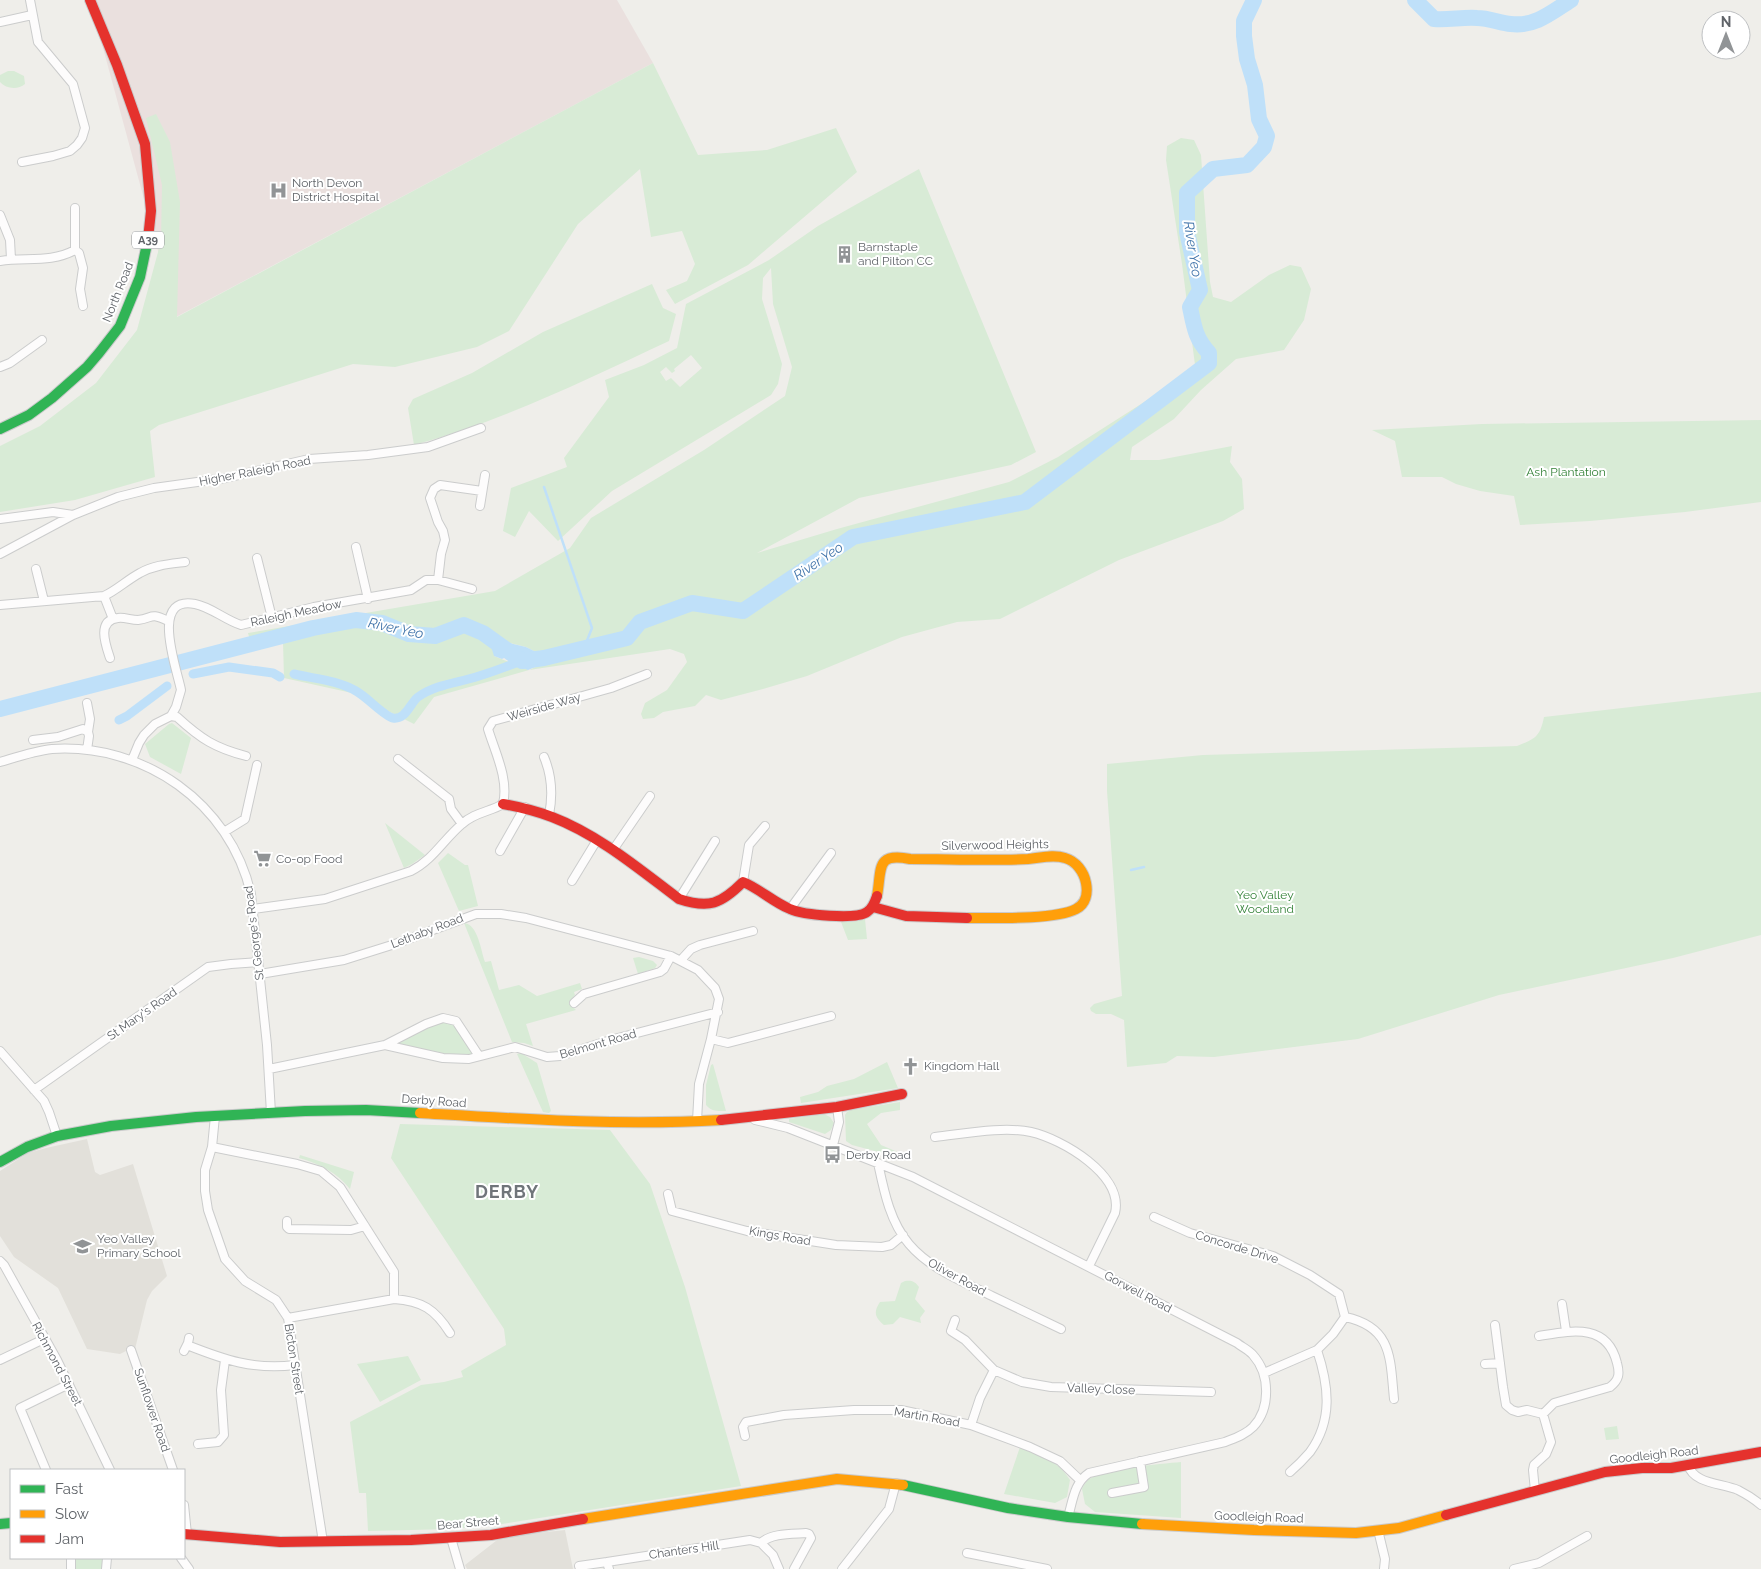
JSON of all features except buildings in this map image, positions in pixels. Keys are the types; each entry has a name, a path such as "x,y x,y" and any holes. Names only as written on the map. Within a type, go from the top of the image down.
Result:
{"street":[{"path":"22,162 70,152 82,138 85,128 73,84 38,42 30,0"},
{"name":"North Road","path":"0,429 29,414 52,398 87,367 108,342 120,326 140,277 148,247 152,211 145,144 117,65 90,0"},
{"path":"0,22 32,15"},
{"path":"76,208 75,250 79,253 83,268 80,289 83,306"},
{"path":"0,215 10,240 11,259"},
{"path":"0,261 11,259 48,259 64,256 75,250"},
{"path":"0,367 10,363 42,340"},
{"name":"Higher Raleigh Road","path":"0,519 53,512 73,515 118,497 154,488 226,478 309,459 368,455 428,447 481,428"},
{"path":"480,506 485,474"},
{"path":"472,589 438,580 440,554 445,540 444,532 438,522 430,498 434,489 440,485 482,491"},
{"path":"0,554 73,515"},
{"path":"356,547 368,599"},
{"path":"257,558 265,572 272,618"},
{"path":"0,605 104,596 153,566 185,562"},
{"path":"360,564 369,562"},
{"path":"36,569 44,601"},
{"name":"Raleigh Meadow","path":"168,621 173,611 179,605 192,603 204,606 229,622 241,625 314,607 411,590 426,580 438,580"},
{"path":"104,596 113,619"},
{"path":"110,658 104,635 104,629 108,622 119,618 138,620 150,616 157,616 168,621 168,636 181,690 171,716 155,724 144,735 132,760"},
{"name":"Weirside Way","path":"504,804 502,772 488,729 493,721 611,688 647,674"},
{"path":"87,703 90,719 87,750"},
{"path":"171,716 177,717 207,742 246,756"},
{"path":"33,740 58,737 80,730 88,732"},
{"name":"St George's Road","path":"0,762 52,749 87,750 132,760 150,767 176,782 209,811 224,832 247,875 259,962 269,1068 271,1113"},
{"path":"544,757 552,789 549,815"},
{"path":"398,759 449,799 451,808 462,824"},
{"path":"224,832 245,819 257,765"},
{"path":"613,850 650,796"},
{"path":"253,909 333,897 411,872 428,860 462,824 482,811 504,804 525,807 549,815 597,840 679,899 693,904 713,904 726,898 743,882 749,845 764,826"},
{"path":"500,851 525,807"},
{"path":"572,881 597,840"},
{"path":"679,899 715,842"},
{"path":"790,909 831,853"},
{"name":"Silverwood Heights","path":"1048,856 1065,858 1071,860 1083,876 1087,895 1082,906 1071,913 1062,915 919,917 889,913 872,907 880,878 881,866 885,860 891,857 910,859 1029,858 1048,856"},
{"path":"743,882 754,886 781,906 798,912 854,917 864,915 872,907"},
{"name":"Lethaby Road","path":"260,974 344,960 476,914 501,914 526,918 681,960 698,970 715,988 719,999 718,1012"},
{"path":"681,960 691,949 700,945 753,931"},
{"path":"574,1003 584,994 660,972 664,969 671,956"},
{"name":"St Mary's Road","path":"34,1090 208,968 259,962"},
{"path":"697,1120 699,1084 718,1012"},
{"name":"Belmont Road","path":"385,1045 444,1058 469,1059 516,1047 547,1057 560,1056 614,1039 718,1012"},
{"path":"712,1039 728,1043 831,1016"},
{"name":"Belmont Road","path":"269,1068 385,1045 426,1024 444,1018 456,1021 478,1056"},
{"path":"0,1051 44,1101 57,1136"},
{"name":"Derby Road","path":"0,1162 27,1147 57,1136 111,1126 215,1116 306,1111 375,1110 546,1121 697,1120 745,1118 837,1107 902,1094"},
{"path":"833,1145 839,1122 837,1107"},
{"name":"Bicton Street","path":"215,1116 212,1147 205,1170 205,1191 208,1210 225,1259 244,1281 276,1300 288,1318 323,1542"},
{"name":"Gorwell Road","path":"745,1118 778,1124 913,1177 1237,1343 1253,1355 1264,1373"},
{"path":"935,1137 1014,1130 1030,1132 1062,1145 1090,1163 1108,1182 1117,1205 1089,1266"},
{"path":"212,1147 297,1164 321,1171 334,1180 394,1272 394,1299"},
{"name":"Oliver Road","path":"878,1163 885,1196 902,1235 925,1259 956,1278 1061,1330"},
{"name":"Kings Road","path":"668,1194 672,1211 747,1231 795,1240 873,1248 891,1245 902,1235"},
{"name":"Concorde Drive","path":"1154,1216 1190,1233 1274,1256 1310,1274 1339,1294 1345,1317"},
{"path":"287,1221 289,1229 351,1230 365,1226"},
{"name":"Richmond Street","path":"0,1261 4,1265 69,1384 110,1469"},
{"path":"288,1318 394,1299 408,1300 430,1308 440,1318 450,1333"},
{"path":"1562,1304 1566,1332"},
{"path":"1068,1517 1080,1480 1089,1473 1225,1442 1241,1436 1253,1427 1261,1416 1267,1387 1264,1373 1318,1350 1334,1334 1345,1317 1359,1320 1379,1333 1389,1351 1394,1399"},
{"name":"Valley Close","path":"956,1320 951,1331 952,1333 965,1340 994,1370 1022,1382 1051,1387 1211,1392"},
{"path":"1496,1325 1506,1405 1518,1412 1527,1410 1543,1414"},
{"path":"1539,1336 1583,1331 1596,1336 1609,1344 1615,1355 1619,1371 1616,1383 1610,1387 1554,1404 1543,1414"},
{"path":"0,1360 44,1339"},
{"path":"186,1345 225,1360 261,1367 295,1365"},
{"name":"Sunflower Road","path":"131,1350 173,1469"},
{"path":"1290,1472 1310,1452 1324,1421 1327,1408 1327,1385 1318,1350"},
{"path":"198,1444 218,1442 224,1435 221,1390 225,1360"},
{"path":"1485,1364 1500,1363"},
{"path":"971,1425 980,1398 994,1370"},
{"path":"46,1469 20,1408 69,1384"},
{"name":"Martin Road","path":"745,1436 743,1428 746,1422 784,1415 854,1410 901,1410 971,1425 1030,1447 1060,1461 1080,1480"},
{"path":"1535,1491 1534,1465 1546,1454 1550,1442 1543,1414"},
{"name":"Goodleigh Road","path":"752,1492 838,1479 896,1482 1008,1508 1068,1517 1159,1525 1265,1531 1356,1533 1399,1528 1605,1472 1642,1468 1671,1468 1761,1452"},
{"path":"1112,1493 1144,1487 1140,1461"},
{"path":"1688,1465 1695,1476 1740,1491 1761,1505"},
{"path":"842,1569 889,1510 896,1482"},
{"name":"Bear Street","path":"186,1534 280,1542 451,1538 491,1534 752,1492"},
{"path":"185,1520 186,1534"},
{"path":"1378,1530 1385,1559 1384,1569"},
{"name":"Chanters Hill","path":"579,1566 608,1565 750,1540 761,1543 765,1539 780,1536 809,1534 811,1538 794,1569"},
{"path":"1514,1569 1539,1563 1587,1536"},
{"path":"451,1538 460,1569"},
{"path":"761,1543 773,1555 779,1569"},
{"path":"967,1553 1047,1569"}],"shaded area":[{"name":"North Devon District Hospital","path":"90,0 617,0 653,63 176,317"},
{"name":"Yeo Valley Primary School","path":"87,1139 95,1172 100,1175 133,1164 167,1276 152,1291 147,1300 135,1349 120,1354 87,1349 58,1288 14,1257 0,1236 0,1171 28,1153"},
{"path":"565,1530 573,1569 467,1569 465,1565 501,1537"}],"green space":[{"path":"653,63 698,155 767,150 836,128 857,172 748,265 675,304 666,290 687,281 695,264 682,231 651,237 640,169 578,224 509,331 477,347 395,367 353,364 159,425 150,431 155,477 75,500 0,512 0,446 40,426 96,383 137,330 161,241 162,185 146,118 156,114 170,142 180,202 177,317"},
{"path":"8,71 14,71 24,76 25,84 16,88 9,87 0,82 0,75"},
{"path":"1181,138 1194,140 1201,155 1210,282 1213,297 1231,302 1269,275 1290,265 1301,267 1311,289 1304,320 1284,350 1236,359 1201,390 1174,419 1132,447 1130,460 1159,460 1232,446 1230,462 1242,479 1244,509 1223,521 1119,560 1000,619 957,622 902,637 807,676 721,700 706,695 695,706 663,712 654,718 643,719 641,714 645,703 667,690 687,662 684,654 670,649 529,670 434,697 414,724 352,693 284,678 283,642 252,647 248,633 495,591 570,548 591,518 704,450 785,396 792,367 773,304 771,268 763,278 762,299 782,364 778,384 771,395 612,491 558,541 529,511 515,537 503,531 511,488 567,467 564,458 609,397 605,380 644,365 677,348 686,304 769,260 818,226 919,169 1036,452 1011,465 859,498 757,553 1009,482 1058,457 1163,390 1195,365 1166,160 1167,146","holes":["691,355 702,368 680,387 671,378 666,381 660,372 666,367 672,373 675,371 674,369","498,640 526,647 551,660 529,670 494,656"]},
{"path":"652,284 663,308 676,314 669,341 575,385 511,412 414,445 408,408 413,399 472,373 543,332"},
{"name":"Ash Plantation","path":"1761,420 1761,502 1685,512 1590,521 1520,525 1514,496 1480,491 1456,484 1442,477 1402,477 1395,441 1372,430 1482,424"},
{"name":"Yeo Valley Woodland","path":"1761,692 1761,935 1673,958 1499,995 1358,1039 1214,1057 1177,1056 1166,1063 1127,1067 1124,1020 1111,1014 1096,1014 1091,1011 1090,1008 1094,1004 1122,996 1107,791 1107,764 1203,755 1517,746 1536,736 1541,729 1544,717"},
{"path":"172,723 191,738 181,774 150,757 145,744"},
{"path":"385,823 425,855 404,868"},
{"path":"448,853 465,865 468,865 478,906 459,911 438,863"},
{"path":"865,919 867,939 848,940 841,922"},
{"path":"464,923 473,928 476,933 485,962 491,961 499,990 519,985 537,996 580,983 582,989 574,992 575,995 569,1003 576,1010 526,1024 533,1046 512,1042"},
{"path":"639,957 653,961 657,965 655,968 638,974 633,958"},
{"path":"444,1018 456,1021 478,1056 469,1059 386,1045"},
{"path":"521,1053 537,1063 551,1111 549,1113 543,1112 517,1054"},
{"path":"887,1062 898,1088 801,1103 800,1097 818,1092 827,1086 854,1079"},
{"path":"713,1064 726,1111 713,1110 706,1105 706,1085 711,1065"},
{"path":"900,1102 900,1110 881,1113 867,1124 881,1145 900,1153 905,1159 852,1145 846,1141 845,1115 847,1112"},
{"path":"824,1114 830,1117 834,1123 831,1130 825,1134 789,1122 789,1119"},
{"path":"400,1124 610,1130 650,1184 685,1287 741,1486 502,1524 453,1529 368,1531 366,1493 359,1493 350,1422 421,1385 463,1377 461,1371 506,1345 504,1329 391,1158"},
{"path":"300,1155 354,1172 350,1189 333,1173 321,1166 299,1158"},
{"path":"913,1281 919,1287 915,1299 925,1311 920,1318 921,1323 900,1317 893,1324 884,1325 876,1315 876,1309 880,1302 895,1301 901,1283"},
{"path":"408,1356 421,1380 380,1402 357,1364"},
{"path":"1617,1426 1619,1439 1606,1440 1604,1428"},
{"path":"1020,1447 1048,1459 1065,1473 1070,1480 1067,1497 1055,1503 1004,1494"},
{"path":"1181,1462 1181,1518 1095,1512 1085,1504 1082,1489 1088,1480 1096,1476 1133,1467"},
{"path":"71,1559 107,1559 106,1569 71,1569"}],"water":[{"path":"497,640 526,647 552,660 528,670 514,664 510,655 502,659 494,656 490,643"}],"waterway":[{"name":"River Yeo","path":"0,709 313,628 356,620 382,623 409,634 435,636 464,625 483,633 522,661 544,658 627,638 640,622 692,603 743,611 853,537 1025,502 1209,363 1209,353 1198,337 1190,307 1200,290 1187,232 1187,193 1213,169 1247,165 1264,147 1267,136 1259,119 1255,85 1247,59 1244,36 1244,21 1254,0"},
{"name":"River Yeo","path":"1415,0 1434,19 1481,18 1520,24 1543,18 1571,0"},
{"path":"544,487 592,628 584,648"},
{"path":"294,674 349,687 389,717 397,718 405,714 418,697 432,689 522,661"},
{"path":"193,674 229,667 273,673 280,677"},
{"path":"119,720 167,686"},
{"path":"1131,870 1144,867"}],"traffic: fast":[{"path":"0,429 29,415 52,398 87,367 99,353 120,326 140,277 148,239"},
{"path":"0,1162 27,1147 57,1136 111,1126 196,1117 305,1111 366,1110 420,1113"},
{"path":"903,1485 1008,1508 1068,1517 1142,1524"},
{"path":"0,1524 10,1523"}],"traffic: slow":[{"path":"877,896 882,865 891,858 899,857 910,859 999,860 1056,856 1073,862 1085,879 1087,887 1086,898 1079,907 1066,913 1023,918 967,918"},
{"path":"420,1113 608,1122 721,1120"},
{"path":"583,1519 837,1479 903,1485"},
{"path":"1142,1524 1356,1533 1399,1528 1446,1515"}],"traffic: jam":[{"path":"90,0 117,65 145,144 151,211 148,239"},
{"path":"503,804 528,809 569,824 602,843 679,899 689,902 699,904 714,903 728,895 743,882 790,909 817,915 852,916 867,912 872,907 877,896"},
{"path":"873,907 906,916 967,918"},
{"path":"721,1120 837,1107 902,1094"},
{"path":"1446,1515 1605,1472 1642,1468 1671,1468 1761,1452"},
{"path":"185,1534 280,1542 411,1540 491,1535 583,1519"}],"place":[{"name":"North Devon District Hospital","path":"278,190"},
{"name":"Barnstaple and Pilton CC","path":"844,254"},
{"name":"Co-op Food","path":"262,859"},
{"name":"Kingdom Hall","path":"910,1066"},
{"name":"Derby Road","path":"832,1155"},
{"name":"Yeo Valley Primary School","path":"83,1246"}],"district":[{"name":"DERBY","path":"507,1191"}]}
